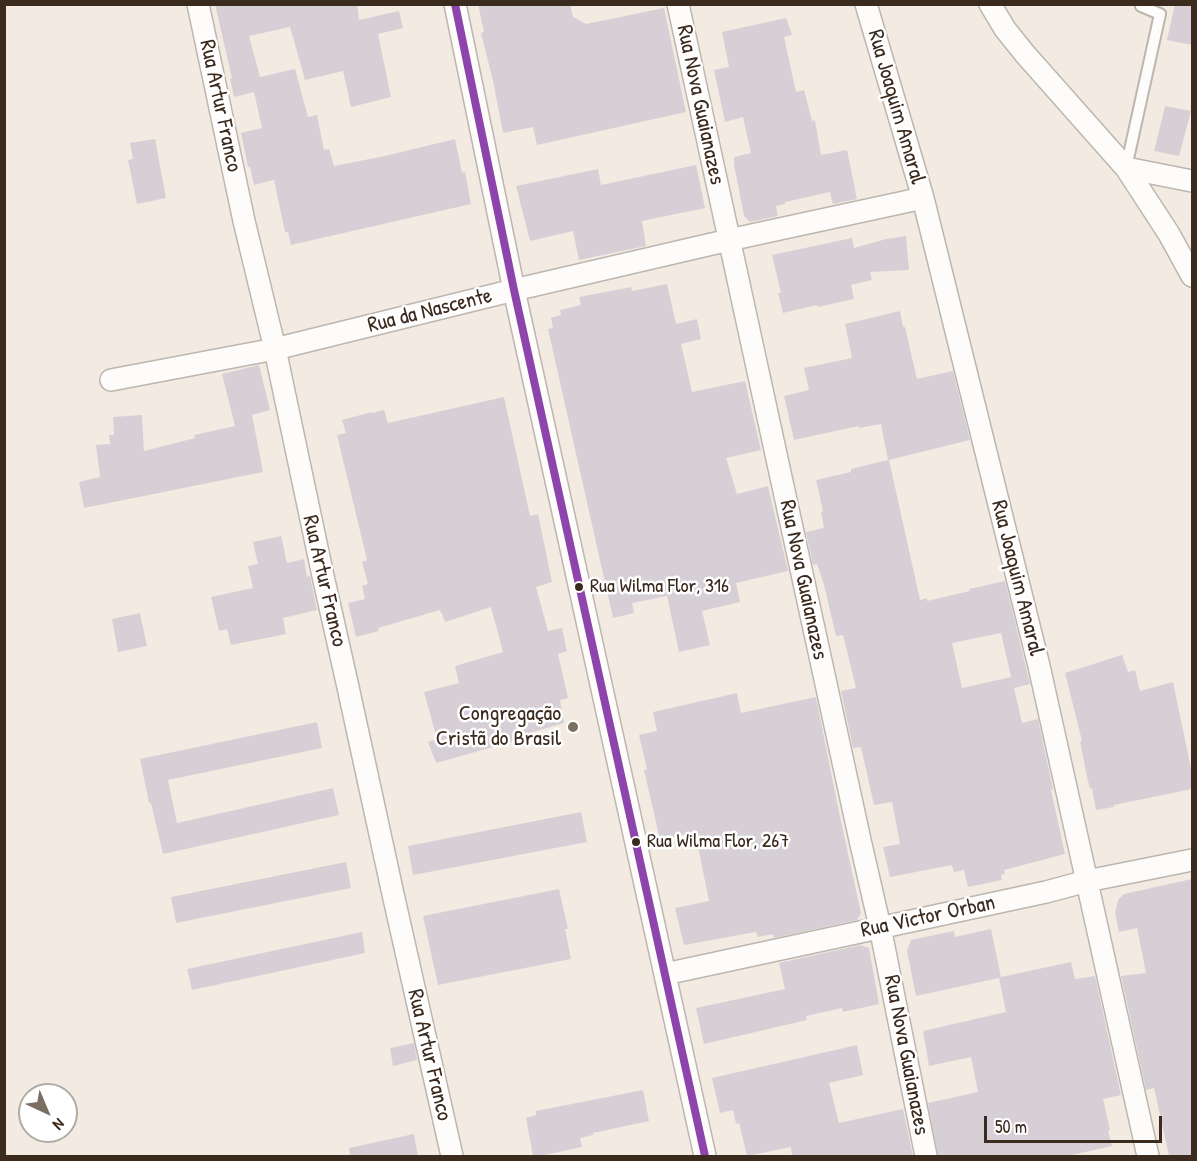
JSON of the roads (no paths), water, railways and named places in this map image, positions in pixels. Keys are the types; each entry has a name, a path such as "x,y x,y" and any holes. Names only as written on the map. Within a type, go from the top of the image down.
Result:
{"street":[{"name":"Rua Artur Franco","path":"198,4 244,221 275,349 452,1156"},
{"path":"455,4 514,290 705,1156"},
{"name":"Rua Nova Guaianazes","path":"678,4 880,927 926,1156"},
{"name":"Rua Joaquim Amaral","path":"866,4 923,198 1039,666 1148,1156"},
{"path":"990,4 1005,29 1025,54 1126,168 1192,276"},
{"path":"1126,168 1192,181"},
{"name":"Rua da Nascente","path":"111,380 275,349 514,290 923,198"},
{"name":"Rua Victor Orban","path":"665,974 1192,860"}],"lane":[{"path":"1126,168 1160,14 1141,4"}],"place":[{"name":"Rua Wilma Flor, 316","path":"579,587"},
{"name":"Congregação Cristã do Brasil","path":"573,727"},
{"name":"Rua Wilma Flor, 267","path":"636,842"}]}
